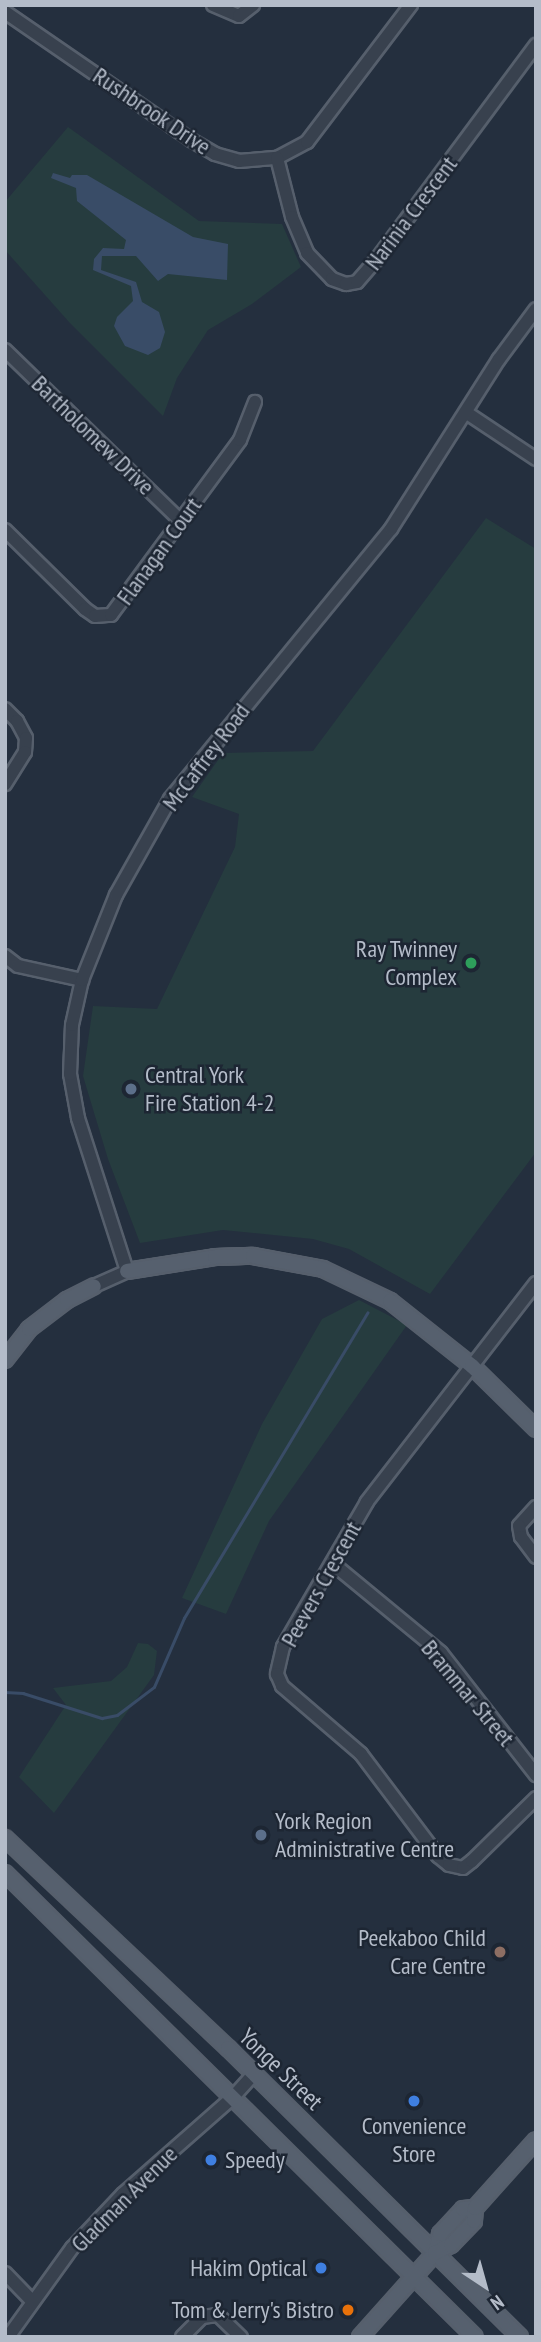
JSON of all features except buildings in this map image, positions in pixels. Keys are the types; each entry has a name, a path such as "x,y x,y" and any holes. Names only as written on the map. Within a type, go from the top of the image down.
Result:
{"main road":[{"path":"127,1271 215,1257 253,1256 323,1269 390,1301 471,1366 536,1429"},
{"path":"5,1360 29,1329 67,1300 94,1286"},
{"name":"Yonge Street","path":"5,1838 254,2074 520,2337"},
{"path":"5,1872 475,2337"},
{"path":"360,2337 435,2253 440,2234 463,2210 475,2208 536,2140"}],"street":[{"path":"213,5 239,16 253,5"},
{"name":"Rushbrook Drive","path":"5,12 215,154 239,161 277,158 307,142 411,5"},
{"name":"Narinia Crescent","path":"277,158 292,216 307,253 332,279 346,284 357,282 394,237 536,45"},
{"name":"McCaffrey Road","path":"127,1271 78,1118 69,1074 72,1025 82,980 116,895 170,799 391,529 499,359 536,309"},
{"name":"Bartholomew Drive","path":"5,350 181,521"},
{"name":"Flanagan Court","path":"5,530 85,609 103,618 117,609 240,440 255,402"},
{"path":"467,413 536,460"},
{"path":"5,709 17,721 26,738 26,752 5,784"},
{"path":"5,956 18,966 82,980"},
{"path":"94,1286 127,1271"},
{"name":"Peevers Crescent","path":"536,1283 367,1502 283,1647 277,1674 282,1686 361,1754 438,1856 449,1865 463,1868 536,1798"},
{"path":"536,1507 519,1525 522,1537 536,1557"},
{"name":"Brammar Street","path":"332,1563 441,1653 536,1775"},
{"name":"Gladman Avenue","path":"8,2337 72,2248 123,2194 234,2096 254,2074"},
{"path":"5,2273 33,2302"},
{"path":"182,2337 202,2317 218,2315 241,2337"}],"green space":[{"path":"68,127 199,221 282,224 301,267 252,304 208,330 177,378 163,416 69,322 5,250 5,202"},
{"path":"486,518 536,549 536,1152 430,1294 349,1249 313,1239 223,1230 140,1243 108,1159 83,1076 93,1006 157,1009 235,847 239,814 192,797 223,753 313,751"},
{"path":"359,1300 407,1325 269,1521 226,1614 182,1598 262,1424 322,1319"},
{"path":"138,1643 148,1644 157,1651 154,1675 54,1813 19,1777 66,1705 53,1688 111,1681 127,1667"}],"water":[{"path":"53,173 70,178 72,175 87,175 193,237 228,244 227,280 168,274 158,281 136,256 102,256 101,270 136,282 142,302 159,312 165,332 160,348 148,355 125,346 114,326 117,317 133,301 131,286 93,270 94,259 103,248 124,249 126,240 77,201 76,188 51,178"}],"waterway":[{"path":"5,1692 23,1693 102,1718 117,1715 154,1687 184,1618 367,1313"}],"place":[{"name":"Ray Twinney Complex","path":"471,963"},
{"name":"Central York Fire Station 4-2","path":"131,1089"},
{"name":"York Region Administrative Centre","path":"261,1835"},
{"name":"Peekaboo Child Care Centre","path":"500,1952"},
{"name":"Convenience Store","path":"414,2101"},
{"name":"Speedy","path":"211,2160"},
{"name":"Hakim Optical","path":"321,2268"},
{"name":"Tom & Jerry's Bistro","path":"348,2310"}]}
